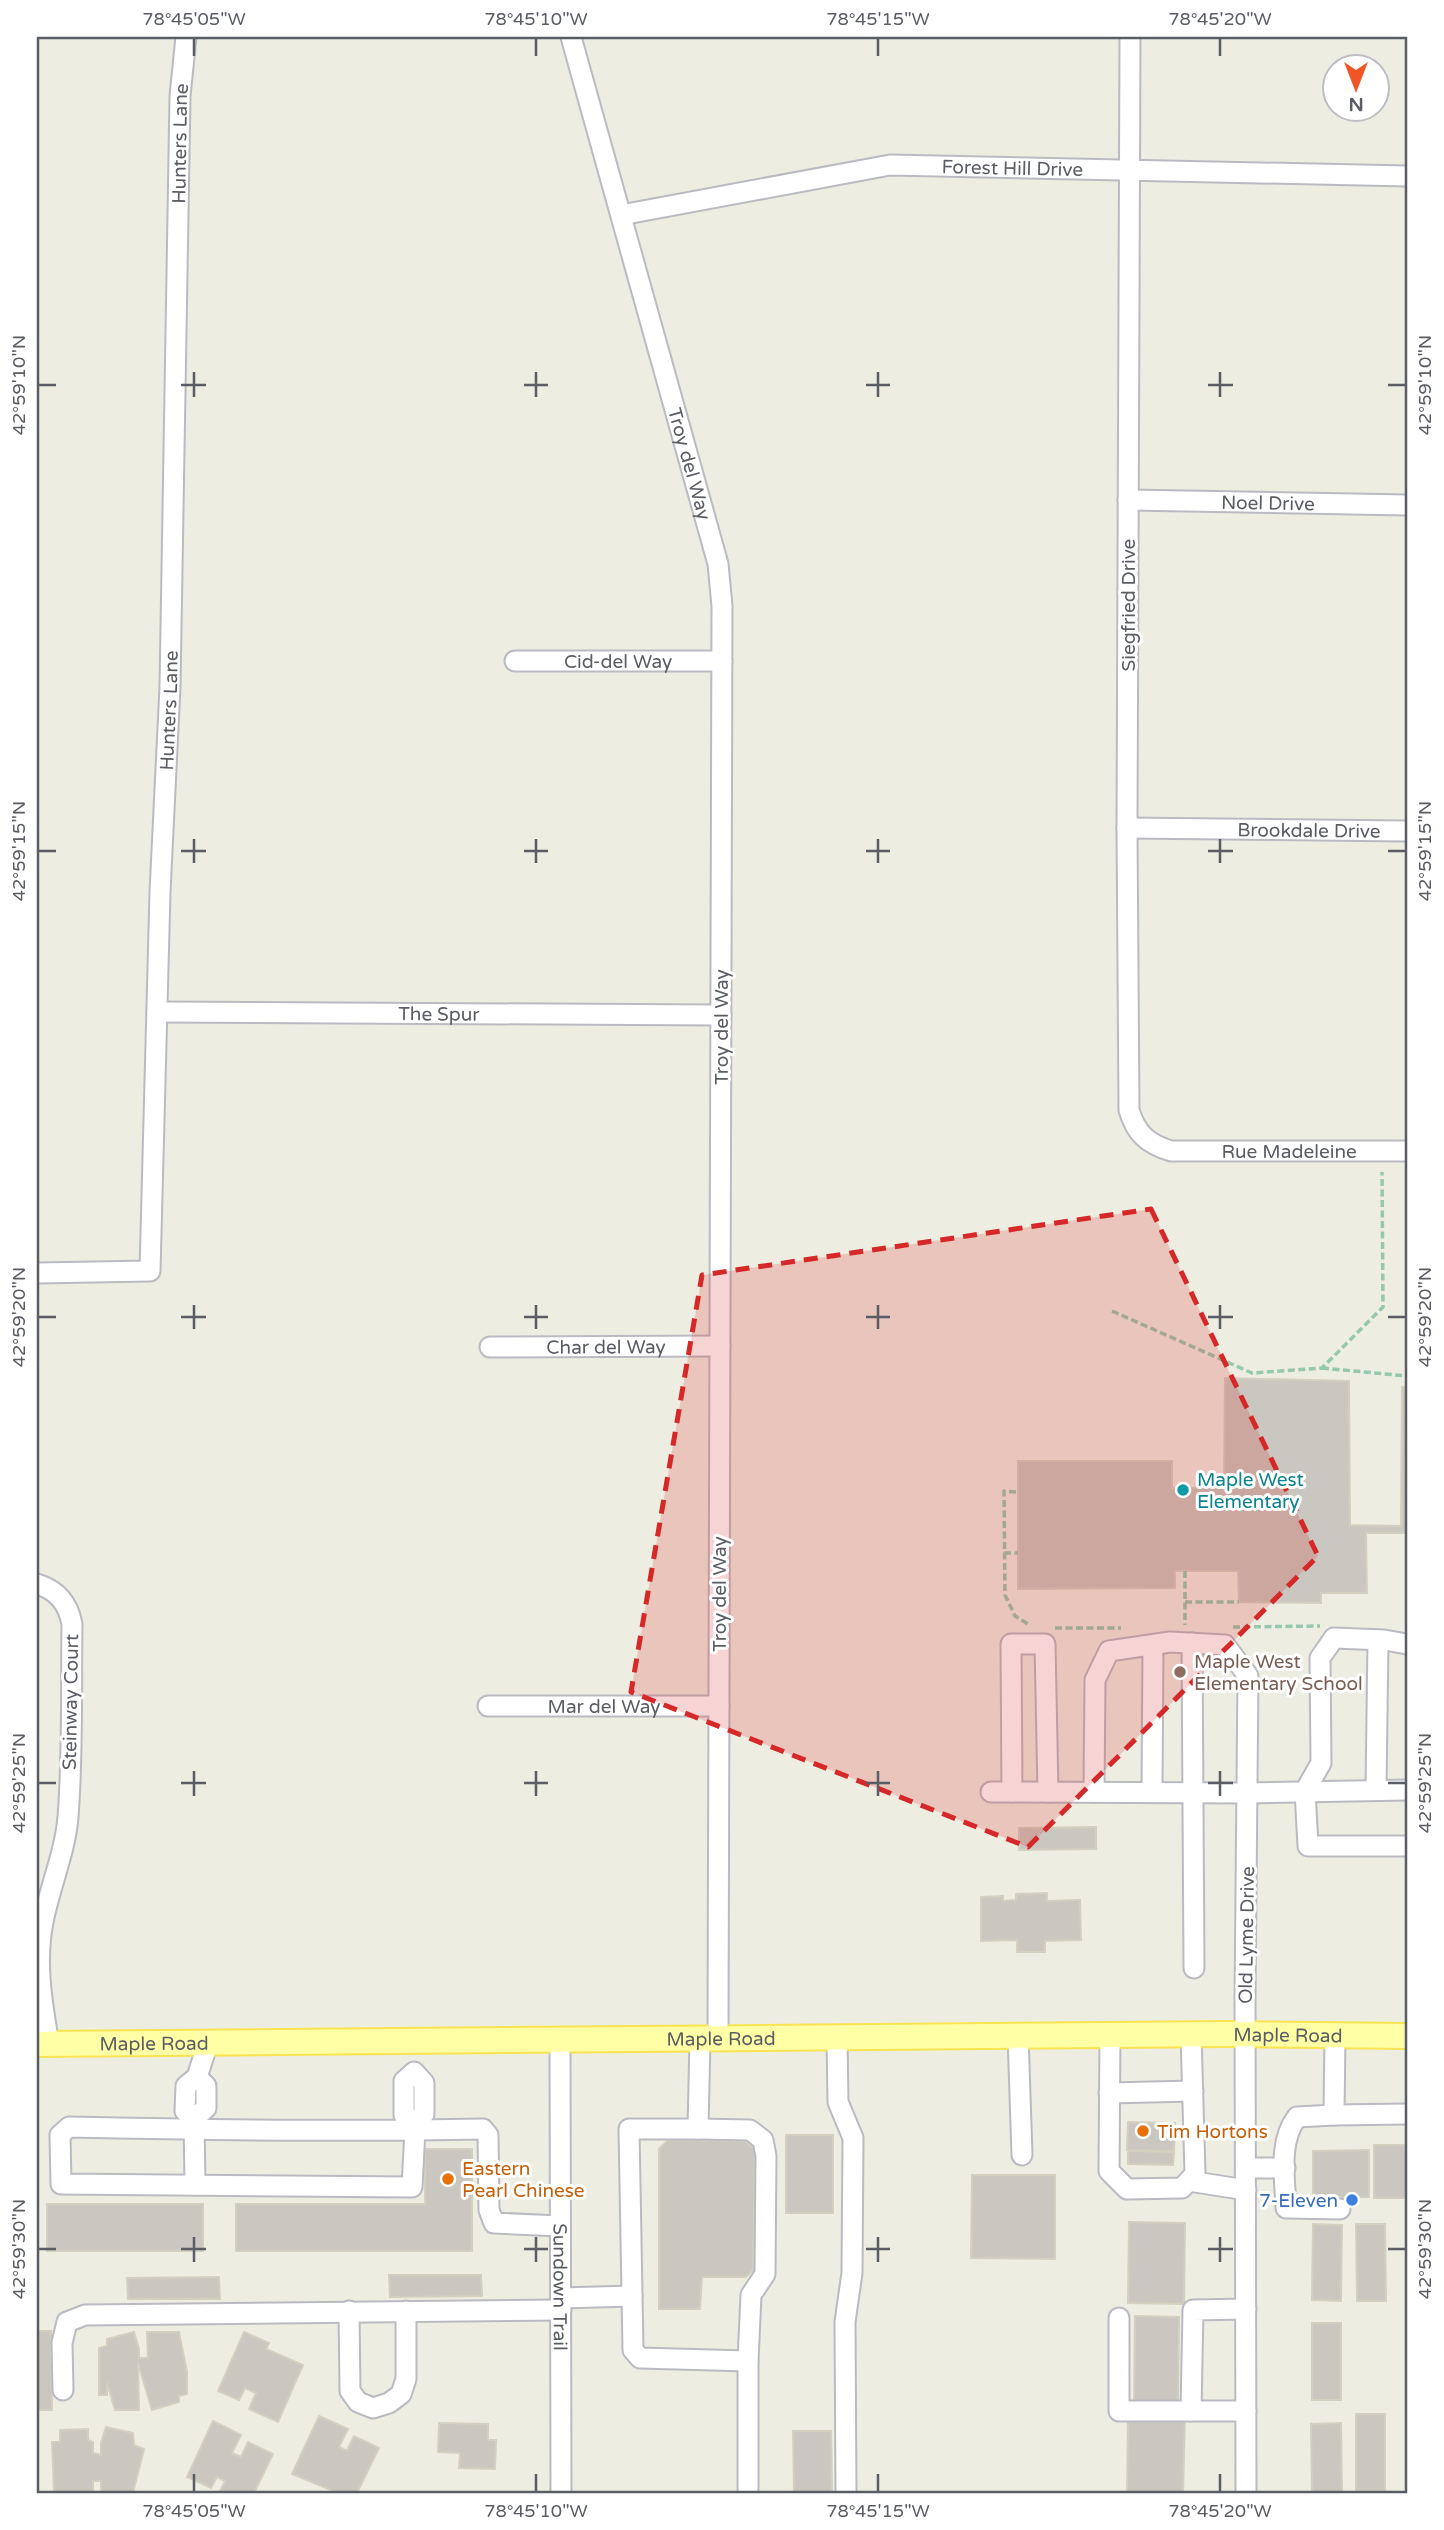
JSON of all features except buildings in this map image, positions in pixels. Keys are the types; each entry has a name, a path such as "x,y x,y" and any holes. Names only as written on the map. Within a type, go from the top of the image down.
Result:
{"main road":[{"name":"Maple Road","path":"43,2044 837,2036 1407,2036"}],"street":[{"name":"Hunters Lane","path":"37,1273 150,1272 170,673 180,96 186,37"},
{"name":"Troy del Way","path":"571,37 718,564 722,606 719,1706 709,2038 698,2129"},
{"name":"Siegfried Drive","path":"1130,37 1127,828 1129,1110 1133,1124 1143,1138 1155,1147 1171,1151"},
{"name":"Forest Hill Drive","path":"621,215 890,165 1407,176"},
{"name":"Noel Drive","path":"1128,500 1407,506"},
{"name":"Cid-del Way","path":"515,661 722,661"},
{"name":"Brookdale Drive","path":"1127,828 1407,831"},
{"name":"The Spur","path":"157,1012 721,1015"},
{"name":"Rue Madeleine","path":"1171,1151 1407,1152"},
{"name":"Char del Way","path":"491,1347 720,1346"},
{"name":"Steinway Court","path":"37,1584 48,1587 61,1597 72,1624 68,1818 63,1852 43,1925 40,1958 43,2044"},
{"name":"Old Lyme Drive","path":"1094,1792 1095,1680 1109,1651 1170,1642 1189,1635 1224,1645 1248,1676 1246,2493"},
{"path":"1189,1635 1194,1968"},
{"path":"1407,1644 1334,1638 1320,1658 1321,1763 1305,1791 1308,1846 1407,1846"},
{"path":"1376,1790 1378,1640"},
{"path":"1012,1792 1011,1644 1045,1644 1048,1792"},
{"path":"1152,1792 1153,1645"},
{"name":"Mar del Way","path":"488,1706 719,1706"},
{"path":"991,1792 1248,1793 1407,1790"},
{"path":"1110,2035 1109,2171 1127,2189 1182,2188 1195,2174 1191,2034"},
{"path":"1018,2035 1022,2155"},
{"path":"1334,2115 1335,2035"},
{"path":"837,2036 838,2102 853,2138 852,2273 845,2322 846,2493"},
{"name":"Sundown Trail","path":"560,2039 561,2493"},
{"path":"415,2040 414,2072 404,2081 404,2115 415,2126 412,2187 61,2184 60,2135 69,2127 194,2124 415,2126 482,2129 488,2135 489,2210 494,2223 560,2227"},
{"path":"195,2185 194,2124 206,2108 206,2086 197,2077 208,2043"},
{"path":"1109,2093 1192,2091"},
{"path":"1340,2209 1286,2208 1285,2141 1289,2127 1297,2117 1407,2114"},
{"path":"748,2361 640,2358 633,2350 629,2129 750,2130 763,2140 766,2156 765,2274 751,2295 748,2493"},
{"path":"1246,2168 1285,2168"},
{"path":"1189,2181 1247,2190"},
{"path":"63,2390 62,2343 67,2322 85,2315 406,2311 561,2304 632,2296"},
{"path":"1191,2411 1193,2310 1246,2309"},
{"path":"349,2311 350,2391 358,2402 373,2408 389,2403 401,2394 404,2386 406,2311"},
{"path":"1119,2318 1119,2411 1246,2411"}],"path":[{"path":"1322,1368 1383,1307 1382,1172"},
{"path":"1112,1311 1252,1373 1322,1368 1407,1376"},
{"path":"1016,1492 1004,1491 1005,1595 1015,1616 1034,1628"},
{"path":"1004,1553 1018,1553"},
{"path":"1185,1571 1189,1635"},
{"path":"1185,1602 1239,1602"},
{"path":"1227,1627 1324,1626"},
{"path":"1047,1628 1130,1628"}],"highlighted area":[{"path":"1151,1209 1318,1556 1028,1847 631,1692 702,1275"}],"place":[{"name":"Maple West Elementary","path":"1183,1490"},
{"name":"Maple West Elementary School","path":"1180,1672"},
{"name":"Tim Hortons","path":"1143,2131"},
{"name":"Eastern Pearl Chinese","path":"448,2179"},
{"name":"7-Eleven","path":"1352,2200"}]}
